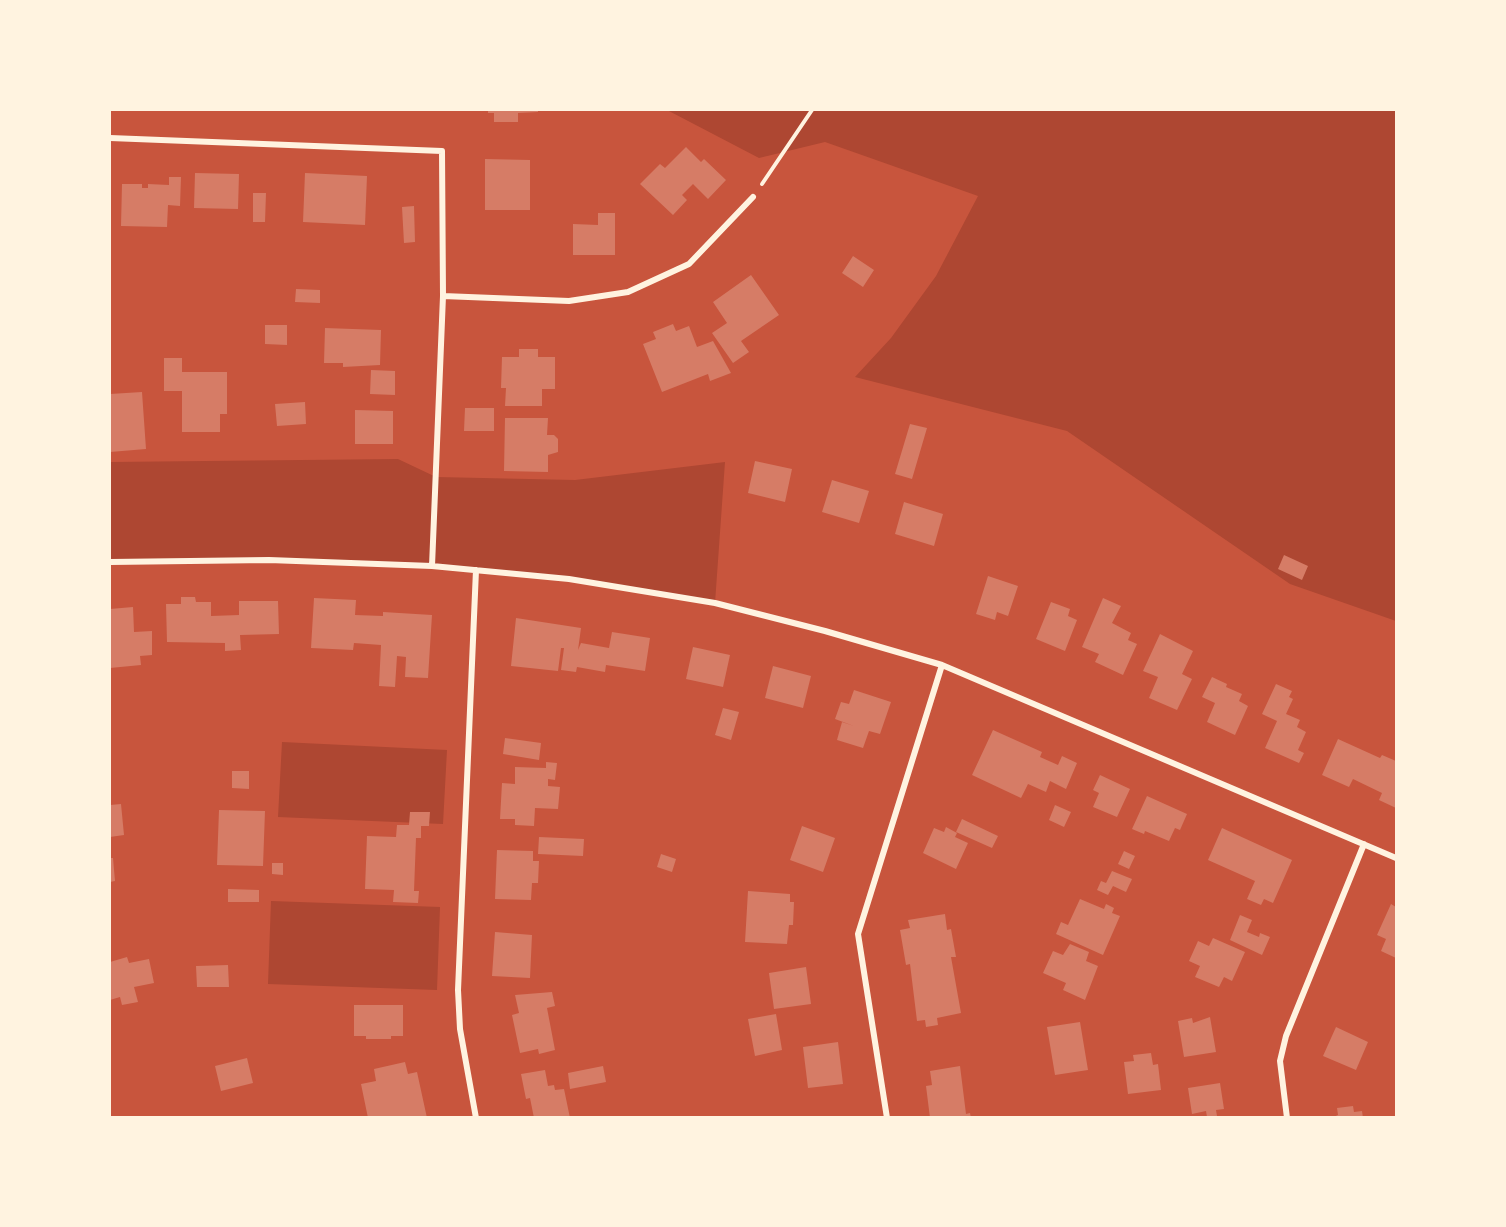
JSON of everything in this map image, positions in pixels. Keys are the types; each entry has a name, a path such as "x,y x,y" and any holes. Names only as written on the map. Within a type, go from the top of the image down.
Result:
{"street":[{"path":"110,138 442,151 443,296 432,566"},
{"path":"443,296 569,301 628,292 689,264 753,197"},
{"path":"110,562 269,560 432,566 569,579 715,603 825,631 942,665 1396,858"},
{"path":"476,570 458,990 460,1029 476,1118"},
{"path":"887,1118 858,934 942,665"},
{"path":"1287,1118 1280,1061 1286,1036 1364,844"}],"path":[{"path":"753,197 812,110"}],"shaded area":[{"path":"667,110 1396,110 1396,621 1290,584 1067,431 855,377 891,338 936,276 978,196 825,142 759,158"},
{"path":"398,459 436,477 575,480 725,462 715,603 586,581 453,568 224,561 110,562 110,462"},
{"path":"282,742 447,750 443,824 278,817"},
{"path":"271,901 440,907 437,990 268,984"}],"building":[{"path":"488,110 538,110 538,112 518,113 518,122 494,122 494,113 488,113"},
{"path":"686,147 701,162 704,159 726,180 708,199 693,184 682,195 687,200 673,215 640,184 660,164 665,168"},
{"path":"485,159 530,160 530,210 485,210"},
{"path":"195,173 239,174 238,209 194,208"},
{"path":"305,173 367,176 365,225 303,222"},
{"path":"169,177 181,177 180,206 168,205 167,227 121,226 122,184 142,184 142,188 148,188 148,184 169,185"},
{"path":"253,193 266,193 265,222 253,222"},
{"path":"414,206 415,242 404,243 402,207"},
{"path":"598,213 615,213 615,255 573,255 573,224 598,225"},
{"path":"853,256 874,270 863,287 842,273"},
{"path":"751,275 779,315 741,341 749,352 733,363 712,333 727,323 713,302"},
{"path":"296,289 320,290 320,303 295,302"},
{"path":"673,324 676,331 689,326 697,347 713,341 731,373 710,381 708,374 662,392 643,344 656,339 653,332"},
{"path":"265,325 287,325 287,345 265,344"},
{"path":"325,328 381,330 380,365 343,367 343,363 324,363"},
{"path":"519,349 538,349 538,357 555,357 555,389 542,389 542,406 505,406 506,388 501,388 502,357 519,357"},
{"path":"164,358 182,358 182,372 227,372 227,414 220,414 220,432 182,432 182,391 164,391"},
{"path":"371,370 395,371 395,395 370,394"},
{"path":"142,392 146,449 110,452 110,394"},
{"path":"305,402 306,424 277,426 275,404"},
{"path":"465,408 494,408 494,431 464,431"},
{"path":"355,410 393,411 393,444 355,444"},
{"path":"505,418 548,418 547,435 554,435 558,439 558,452 548,455 548,472 504,471"},
{"path":"910,424 927,428 912,479 895,474"},
{"path":"755,461 792,469 785,502 748,493"},
{"path":"832,480 869,491 859,523 822,512"},
{"path":"904,502 943,514 934,546 895,534"},
{"path":"1284,555 1308,566 1302,580 1278,569"},
{"path":"988,576 1018,586 1008,616 997,612 995,620 976,614"},
{"path":"181,597 195,597 196,602 211,602 211,616 239,615 239,601 278,601 279,634 240,635 241,650 225,651 225,643 167,642 166,604 181,604"},
{"path":"314,598 356,600 355,615 383,616 383,612 432,615 428,678 405,677 406,657 397,656 395,687 379,686 381,645 354,643 353,650 311,648"},
{"path":"1103,598 1121,606 1112,623 1131,633 1128,640 1137,644 1123,675 1095,662 1099,654 1082,647"},
{"path":"1051,602 1070,609 1068,616 1077,620 1065,651 1036,639"},
{"path":"133,607 134,632 152,631 152,655 140,656 141,665 110,668 110,609"},
{"path":"516,618 581,628 578,650 581,643 609,648 612,632 650,638 645,671 606,665 605,672 577,667 576,672 561,670 564,648 561,648 558,671 511,666"},
{"path":"1160,634 1193,651 1182,674 1192,679 1177,710 1149,698 1158,677 1143,671"},
{"path":"693,647 730,655 723,687 686,679"},
{"path":"773,666 811,676 803,708 765,698"},
{"path":"1212,677 1242,694 1239,701 1248,706 1235,735 1207,722 1215,703 1202,697"},
{"path":"1276,684 1292,691 1289,697 1293,699 1286,714 1300,720 1297,727 1306,732 1298,750 1304,753 1299,763 1265,748 1277,721 1262,714"},
{"path":"854,690 891,702 880,734 869,731 863,748 837,740 842,722 854,726 835,719 841,702 849,704"},
{"path":"723,708 739,712 731,740 715,735"},
{"path":"993,730 1042,752 1040,757 1058,765 1062,756 1077,763 1066,789 1050,781 1046,792 1028,784 1021,798 972,775"},
{"path":"505,738 541,743 539,760 503,754"},
{"path":"1338,739 1380,758 1382,755 1396,761 1396,808 1379,800 1382,793 1353,779 1349,787 1322,775"},
{"path":"546,762 557,763 555,780 548,779 548,786 560,787 558,809 535,808 534,826 515,825 515,819 500,819 502,783 515,784 515,767 546,768"},
{"path":"232,771 249,771 249,789 232,788"},
{"path":"1100,775 1130,789 1117,817 1093,807 1099,793 1093,790"},
{"path":"1147,796 1187,814 1180,830 1175,828 1169,841 1145,831 1144,834 1132,829"},
{"path":"121,804 124,835 110,837 110,805"},
{"path":"1055,805 1071,812 1064,827 1049,820"},
{"path":"219,810 265,811 263,866 217,865"},
{"path":"410,812 430,812 429,826 421,826 421,838 416,838 414,891 419,891 418,903 393,902 394,890 365,889 367,836 396,837 397,825 409,825"},
{"path":"962,819 998,836 992,848 956,832"},
{"path":"802,826 835,838 823,872 790,860"},
{"path":"946,827 957,833 955,837 968,843 956,869 923,853 934,828 944,832"},
{"path":"1222,828 1292,860 1273,903 1264,899 1261,905 1247,899 1255,881 1208,860"},
{"path":"539,837 584,839 583,856 538,854"},
{"path":"497,850 533,851 533,861 539,861 538,883 532,883 531,900 495,899"},
{"path":"1124,851 1135,856 1129,869 1118,864"},
{"path":"661,854 676,859 672,872 657,867"},
{"path":"110,858 113,858 115,881 110,882"},
{"path":"272,863 283,863 283,875 272,874"},
{"path":"1112,871 1132,879 1126,892 1113,886 1108,895 1097,890 1101,881 1106,883"},
{"path":"228,889 259,890 259,902 228,902"},
{"path":"748,891 790,894 790,902 794,902 793,925 789,925 787,944 745,942"},
{"path":"1080,899 1104,909 1106,904 1114,908 1112,913 1120,916 1103,955 1056,934 1061,922 1068,925"},
{"path":"1391,904 1396,907 1396,958 1381,951 1386,939 1377,935"},
{"path":"945,914 947,930 951,929 956,957 951,957 961,1013 937,1018 938,1025 926,1027 925,1020 917,1021 910,964 906,965 900,930 910,928 908,920"},
{"path":"1240,915 1252,920 1247,932 1259,937 1260,933 1270,937 1262,955 1230,940"},
{"path":"495,932 532,935 530,978 492,976"},
{"path":"1213,938 1245,952 1232,981 1224,977 1219,987 1195,977 1200,966 1189,961 1198,941 1209,946"},
{"path":"1070,944 1089,952 1086,961 1098,966 1085,1000 1063,990 1066,983 1043,973 1053,951 1063,955"},
{"path":"127,957 129,963 149,959 154,983 134,987 138,1002 122,1005 120,997 110,1000 110,962"},
{"path":"228,965 229,987 197,987 196,966"},
{"path":"806,967 811,1004 774,1009 769,973"},
{"path":"552,992 555,1006 547,1008 555,1050 539,1054 538,1049 520,1053 512,1015 519,1013 515,995"},
{"path":"354,1005 403,1005 403,1036 391,1036 391,1039 366,1039 366,1036 354,1036"},
{"path":"776,1014 782,1050 755,1056 748,1019"},
{"path":"1210,1017 1216,1052 1184,1057 1178,1021 1192,1018 1193,1023"},
{"path":"1080,1022 1088,1070 1055,1075 1047,1027"},
{"path":"1336,1027 1368,1042 1356,1070 1323,1056"},
{"path":"838,1042 843,1084 808,1088 803,1047"},
{"path":"1151,1053 1153,1065 1158,1064 1161,1090 1128,1094 1124,1062 1134,1061 1133,1055"},
{"path":"247,1058 253,1083 221,1091 215,1066"},
{"path":"405,1062 408,1074 417,1072 427,1118 368,1118 361,1084 376,1081 374,1069"},
{"path":"603,1066 606,1082 570,1089 568,1073"},
{"path":"960,1066 966,1114 970,1113 971,1118 930,1118 926,1086 932,1085 930,1071"},
{"path":"545,1070 548,1086 554,1085 555,1090 564,1089 570,1118 534,1118 530,1098 526,1099 521,1074"},
{"path":"1220,1083 1224,1109 1216,1110 1217,1116 1207,1117 1206,1111 1192,1114 1188,1088"},
{"path":"1353,1106 1354,1112 1362,1111 1363,1118 1331,1118 1338,1115 1337,1108"}]}
